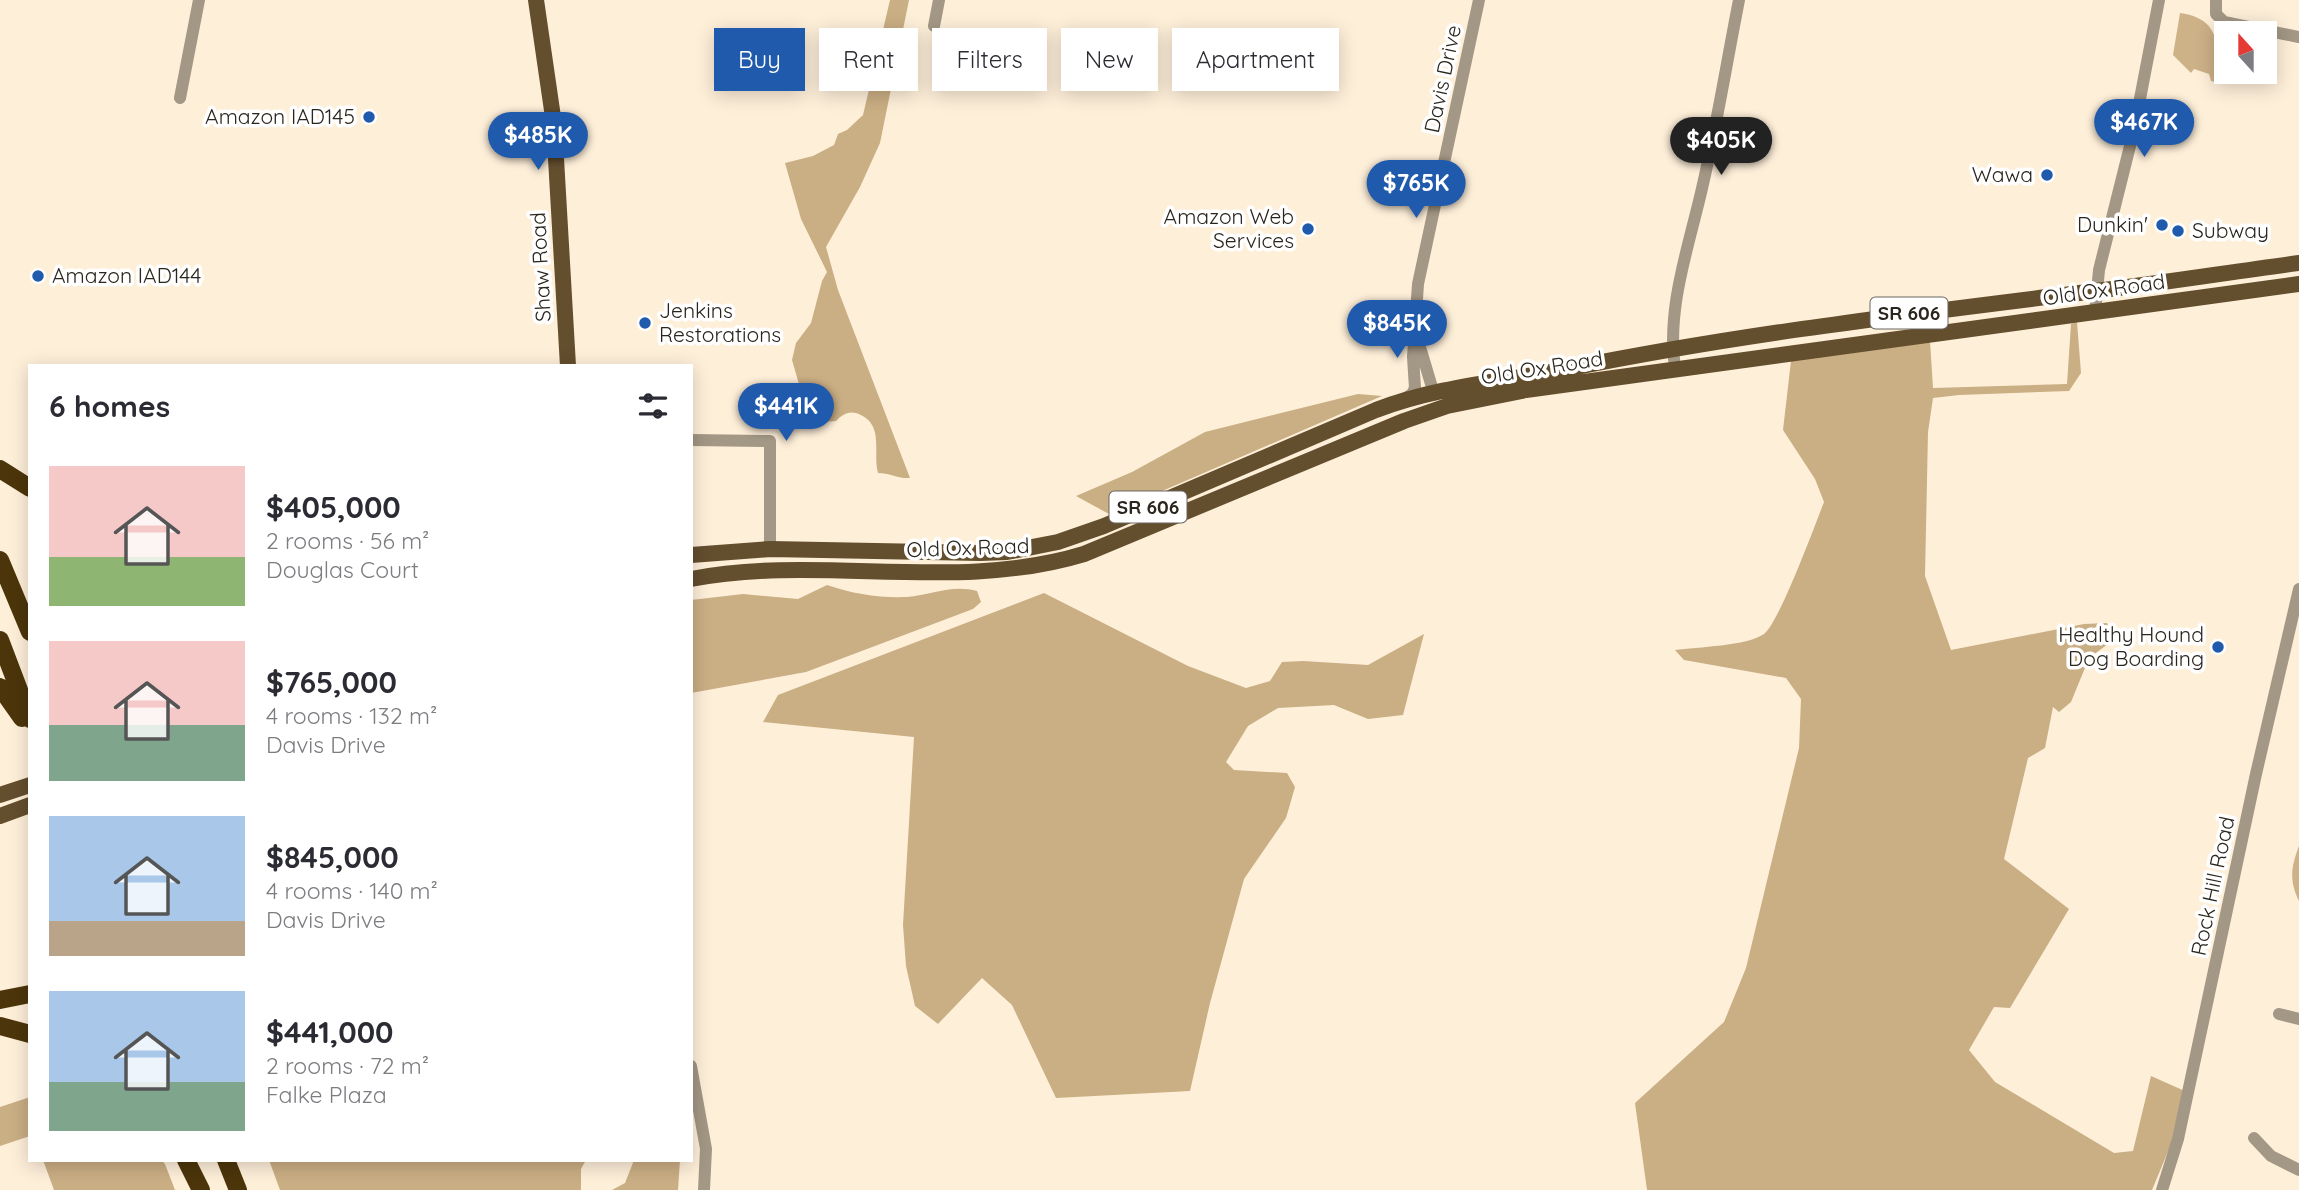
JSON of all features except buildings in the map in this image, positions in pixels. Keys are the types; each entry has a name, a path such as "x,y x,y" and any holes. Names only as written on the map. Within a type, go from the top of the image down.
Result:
{"highway":[{"path":"0,469 28,487"},
{"path":"0,560 28,627"},
{"path":"0,640 28,714"},
{"path":"0,687 28,725"},
{"path":"0,1000 28,994"},
{"path":"0,1026 28,1033"},
{"path":"188,1162 202,1190"},
{"path":"193,1162 202,1190"},
{"path":"227,1162 237,1190"},
{"path":"239,1162 245,1190"}],"main road":[{"name":"Shaw Road","path":"536,0 554,124 568,364"},
{"name":"Old Ox Road","path":"693,555 770,549 1007,552 1058,542 1104,526 1401,401 1672,349 1926,311 2299,263"},
{"name":"Old Ox Road","path":"693,579 775,570 954,573 1001,571 1052,564 1096,549 1447,406 1493,396 1675,368 2299,284"},
{"path":"1415,417 1427,408 1434,394"},
{"path":"0,795 25,786"},
{"path":"0,816 28,805"}],"street":[{"path":"180,98 199,0"},
{"path":"934,26 939,0"},
{"name":"Davis Drive","path":"1401,401 1410,396 1415,388 1418,284 1479,0"},
{"path":"1675,368 1672,349 1675,308 1739,0"},
{"path":"2095,313 2101,263 2134,130 2159,0"},
{"path":"2216,0 2216,14 2224,22 2299,37"},
{"name":"Davis Drive","path":"1415,331 1434,394"},
{"path":"693,440 770,441 770,549"},
{"name":"Rock Hill Road","path":"2162,1190 2178,1139 2256,774 2299,589"},
{"path":"2279,1014 2299,1019"},
{"path":"693,1077 706,1149 704,1190"},
{"path":"2254,1138 2271,1156 2299,1170"}],"shaded area":[{"path":"890,0 909,0 903,28 883,28"},
{"path":"2180,13 2206,23 2214,34 2214,82 2211,81 2209,74 2194,69 2191,73 2173,55"},
{"path":"869,91 891,91 880,143 860,187 826,247 838,290 910,478 878,473 875,431 865,418 856,413 845,414 836,421 797,424 803,398 792,360 796,343 811,323 827,272 801,219 785,163 813,156 834,145 838,134 847,130 863,115"},
{"path":"2077,322 2081,373 2069,391 1933,398 1928,432 1925,576 1951,650 2084,624 2107,623 2111,633 2108,644 2089,658 2071,702 2059,712 2053,707 2045,748 2028,758 2004,859 2069,909 2010,1008 1994,1007 1969,1050 1995,1082 2114,1153 2133,1151 2151,1076 2187,1092 2179,1125 2152,1190 1647,1190 1635,1103 1724,1022 1746,968 1799,748 1801,699 1786,678 1684,660 1675,650 1734,644 1764,634 1778,612 1805,551 1824,502 1815,479 1783,430 1791,361 1930,341 1933,388 2067,384 2071,324"},
{"path":"1358,394 1382,396 1109,514 1076,496 1132,472 1205,432"},
{"path":"827,585 866,595 897,597 968,589 977,591 981,602 973,609 806,672 693,693 693,600 743,594 798,599"},
{"path":"1044,593 1188,666 1246,688 1270,681 1282,662 1368,665 1424,634 1403,715 1368,719 1334,705 1278,708 1248,726 1226,762 1234,770 1287,773 1295,787 1286,818 1244,879 1210,1003 1190,1091 1056,1098 1012,1005 982,978 938,1024 915,1006 906,966 903,925 914,737 763,722 778,695"},
{"path":"2299,846 2299,901 2292,874"},
{"path":"28,1098 28,1137 0,1146 0,1107"},
{"path":"44,1162 163,1162 175,1190 54,1190"},
{"path":"270,1162 585,1162 581,1169 581,1190 280,1190"},
{"path":"633,1162 680,1162 678,1190 612,1190 625,1183"}],"place":[{"name":"Amazon IAD145","path":"369,117"},
{"name":"Wawa","path":"2047,175"},
{"name":"Dunkin'","path":"2162,225"},
{"name":"Amazon Web Services","path":"1308,229"},
{"name":"Subway","path":"2178,231"},
{"name":"Amazon IAD144","path":"38,276"},
{"name":"Jenkins Restorations","path":"645,323"},
{"name":"Healthy Hound Dog Boarding","path":"2218,647"}]}
